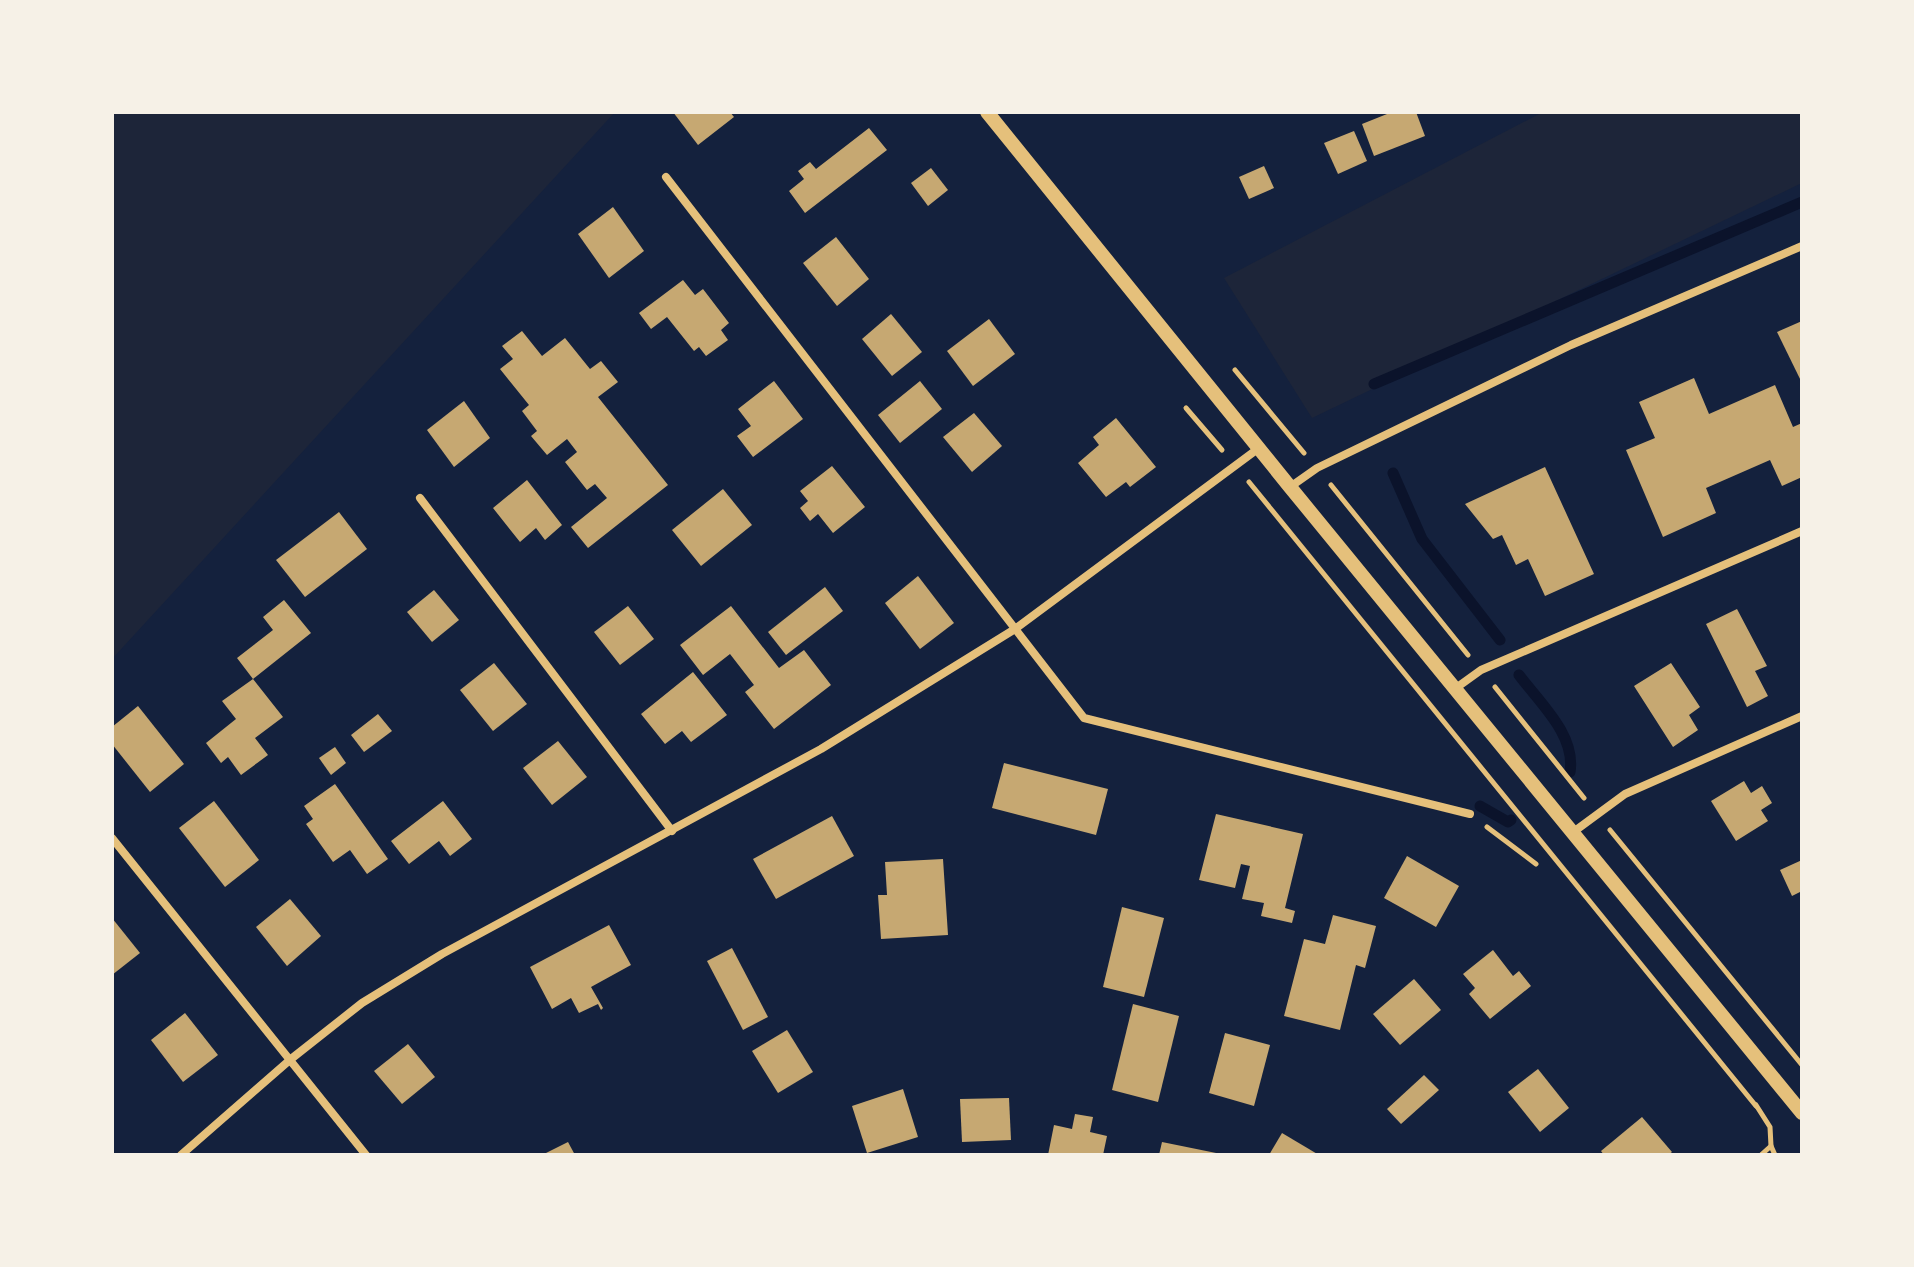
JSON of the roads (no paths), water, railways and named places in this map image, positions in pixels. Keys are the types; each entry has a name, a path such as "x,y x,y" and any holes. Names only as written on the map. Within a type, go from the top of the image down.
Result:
{"street":[{"path":"987,112 1802,1113"},
{"path":"666,177 1084,718 1470,814"},
{"path":"1290,487 1317,468 1571,345 1802,246"},
{"path":"181,1155 291,1059 362,1003 442,954 821,749 1015,629 1259,448"},
{"path":"420,498 672,831"},
{"path":"1456,688 1481,670 1802,531"},
{"path":"1572,833 1625,794 1802,716"},
{"path":"112,838 366,1155"}],"waterway":[{"path":"1374,384 1802,202"},
{"path":"1393,473 1422,539 1500,640"},
{"path":"1519,675 1562,732 1568,745 1570,772"},
{"path":"1480,806 1508,822 1511,820"}]}
